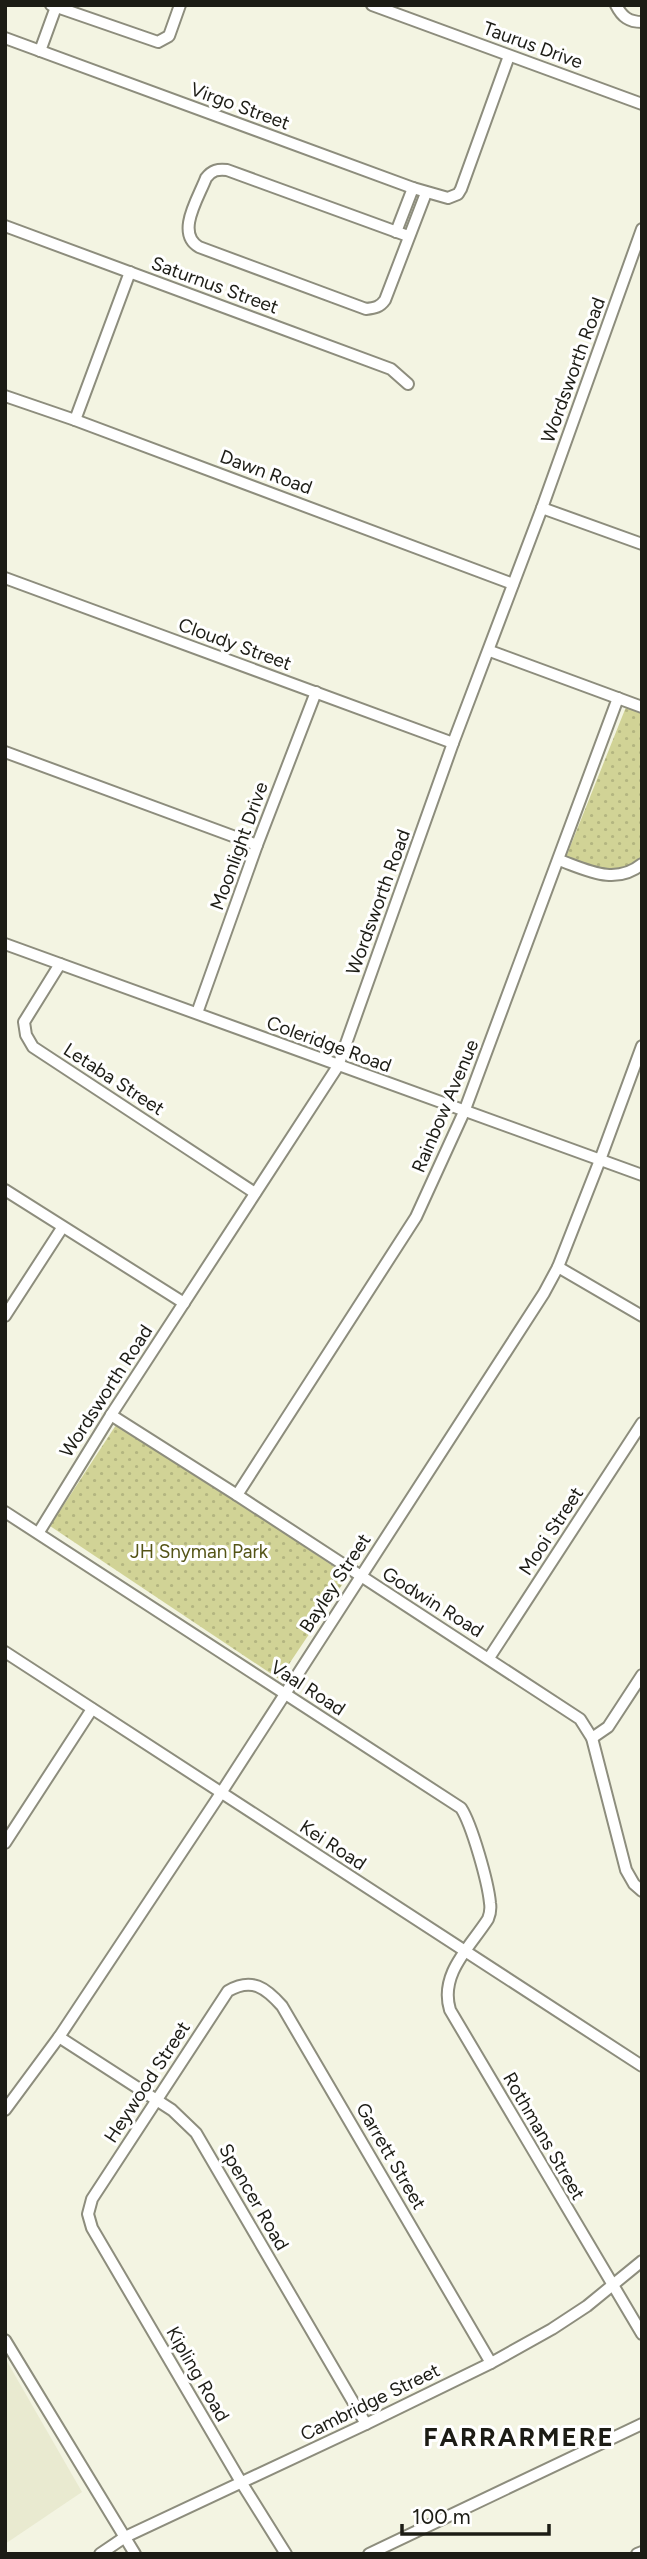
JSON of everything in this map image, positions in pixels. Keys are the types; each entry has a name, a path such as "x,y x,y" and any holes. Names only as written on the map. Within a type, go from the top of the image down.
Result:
{"street":[{"path":"40,51 54,6 158,41 169,36 180,5"},
{"name":"Taurus Drive","path":"372,5 642,104"},
{"path":"616,5 623,16 631,21 642,22"},
{"name":"Virgo Street","path":"5,38 426,193 448,198 458,194 461,189 509,55"},
{"path":"408,236 219,169 206,177 187,230 191,241 199,247 366,309 380,306 385,300 426,193"},
{"path":"396,232 413,188"},
{"name":"Saturnus Street","path":"5,226 391,369 408,384"},
{"name":"Wordsworth Road","path":"38,1532 338,1066 453,743 490,651 642,229"},
{"path":"75,420 130,272"},
{"name":"Dawn Road","path":"5,396 513,584"},
{"path":"542,508 642,544"},
{"name":"Cloudy Street","path":"5,578 453,743"},
{"path":"490,651 642,707"},
{"name":"Moonlight Drive","path":"197,1013 257,845 316,692"},
{"name":"Rainbow Avenue","path":"237,1495 408,1233 464,1112 618,698"},
{"path":"5,752 257,845"},
{"path":"559,860 611,877 625,874 642,864"},
{"name":"Coleridge Road","path":"5,944 642,1175"},
{"name":"Letaba Street","path":"60,964 24,1022 29,1042 256,1193"},
{"name":"Bayley Street","path":"5,2110 59,2037 221,1793 544,1293 558,1267 642,1046"},
{"path":"5,1190 184,1303"},
{"path":"5,1316 62,1228"},
{"path":"558,1267 642,1316"},
{"name":"Godwin Road","path":"111,1415 580,1719 592,1738 626,1870 630,1879 642,1891"},
{"name":"Mooi Street","path":"489,1658 642,1423"},
{"name":"Vaal Road","path":"5,1512 454,1803 463,1812 480,1863 491,1911 466,1952"},
{"name":"Kei Road","path":"5,1652 642,2066"},
{"path":"592,1738 608,1727 642,1675"},
{"path":"5,1843 92,1709"},
{"name":"Rothmans Street","path":"466,1952 448,1980 450,2010 642,2334"},
{"name":"Heywood Street","path":"88,2209 95,2193 224,1996 237,1986 245,1984"},
{"name":"Garrett Street","path":"245,1984 261,1986 282,2006 491,2363"},
{"name":"Spencer Road","path":"59,2037 157,2100 178,2115 196,2133 366,2424"},
{"name":"Kipling Road","path":"88,2209 92,2228 286,2554"},
{"name":"Cambridge Street","path":"100,2554 125,2537 491,2363 552,2329 642,2261"},
{"path":"5,2340 135,2554"},
{"path":"369,2554 642,2424"}],"shaded area":[{"path":"5,2358 82,2492 5,2544"}],"green space":[{"path":"626,707 642,713 642,857 630,868 595,868 566,857"},
{"name":"JH Snyman Park","path":"118,1422 348,1576 279,1679 50,1526"}],"district":[{"name":"FARRARMERE","path":"519,2437"}]}
